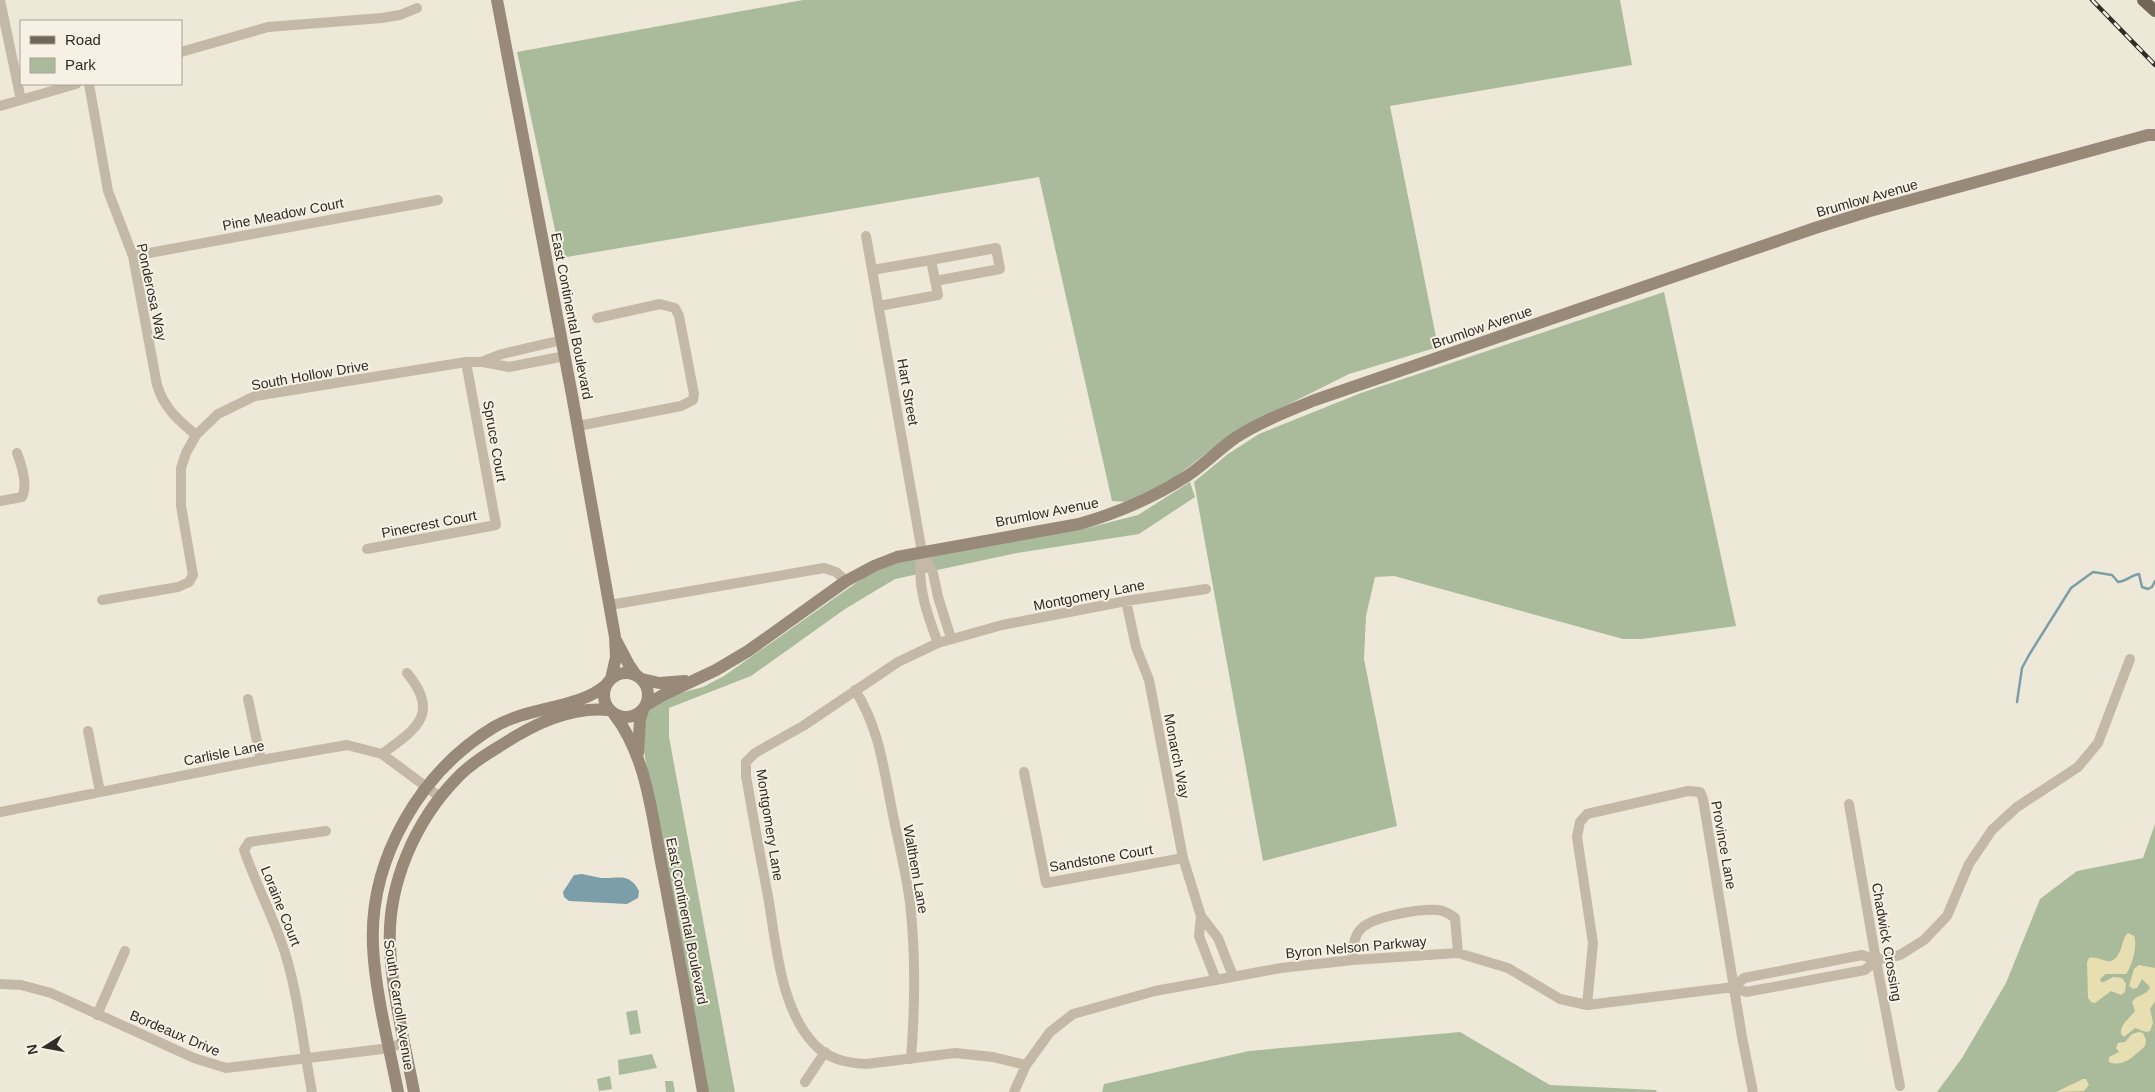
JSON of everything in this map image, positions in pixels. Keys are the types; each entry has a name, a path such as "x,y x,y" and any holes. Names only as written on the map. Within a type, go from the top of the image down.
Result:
{"main road":[{"name":"East Continental Boulevard","path":"497,0 610,605 616,657 609,682"},
{"path":"2143,0 2155,11"},
{"name":"Brumlow Avenue","path":"644,708 655,699 716,670 748,651 846,581 897,557 1079,524 1107,516 1128,508 1186,476 1235,438 1258,425 1315,400 1815,228 1870,211 2153,134"},
{"name":"East Continental Boulevard","path":"615,637 629,665 639,677"},
{"path":"623,673 639,677 648,692 644,708 629,717 612,712 604,698 609,682 623,673"},
{"name":"Brumlow Avenue","path":"639,677 660,684 692,680"},
{"name":"South Carroll Avenue","path":"398,1092 377,979 373,947 373,925 387,859 403,823 427,786 462,750 496,726 524,714 591,696 609,682"},
{"name":"East Continental Boulevard","path":"644,708 640,719 638,756 678,948 704,1092"},
{"name":"South Carroll Avenue","path":"414,1092 393,976 390,926 403,864 418,831 440,797 458,776 522,732 542,722 590,709 612,712"},
{"name":"East Continental Boulevard","path":"612,712 621,723 638,756"}],"street":[{"path":"0,0 21,100"},
{"path":"182,52 268,27 382,18 400,15 417,8"},
{"path":"0,106 73,85"},
{"name":"Ponderosa Way","path":"89,85 108,191 133,256 154,368 162,399 176,419 196,435"},
{"name":"Pine Meadow Court","path":"133,256 438,200"},
{"name":"Hart Street","path":"866,236 922,552"},
{"path":"872,270 996,248 1000,270 935,281"},
{"path":"878,306 938,295 931,260"},
{"path":"578,426 681,406 693,400 694,394 679,316 675,308 660,304 597,318"},
{"name":"South Hollow Drive","path":"483,362 502,354 562,340"},
{"name":"South Hollow Drive","path":"102,600 178,587 189,582 193,575 181,506 180,478 186,454 196,435 218,414 255,396 466,362 483,362 510,367 565,356"},
{"name":"Spruce Court","path":"466,362 496,525"},
{"path":"0,501 22,497 25,490 17,453"},
{"name":"Pinecrest Court","path":"368,549 496,525"},
{"path":"922,552 933,572 951,638"},
{"path":"922,552 919,573 920,582 926,612 938,643"},
{"path":"610,605 824,568 836,572 846,581"},
{"name":"Montgomery Lane","path":"1026,1065 993,1057 955,1054 911,1060 854,1064 844,1063 814,1044 794,1015 788,997 776,944 745,769 746,762 750,757 803,726 898,662 951,638 1002,625 1126,601 1206,589"},
{"name":"Monarch Way","path":"1126,601 1136,647 1148,680 1182,858 1201,916 1218,938 1233,976"},
{"name":"Byron Nelson Parkway","path":"1014,1092 1026,1065 1050,1032 1073,1014 1155,991 1233,976 1353,960 1458,953 1508,968 1560,999 1587,1005 1734,987 1746,992 1865,970 1876,960 1900,955 1924,940 1947,916 1969,864 1992,830 2017,807 2078,767 2098,743 2130,658"},
{"path":"382,754 419,723 424,711 422,696 416,684 407,673"},
{"name":"Walthem Lane","path":"855,690 866,707 877,734 910,902 914,988 911,1060"},
{"path":"248,699 261,760"},
{"path":"88,731 100,792"},
{"name":"Carlisle Lane","path":"0,812 261,760 347,745 382,754 440,797"},
{"name":"Sandstone Court","path":"1024,772 1046,883 1182,858"},
{"name":"Province Lane","path":"1587,1005 1593,943 1577,837 1580,822 1587,814 1601,809 1688,791 1700,792 1703,799 1742,1037 1753,1092"},
{"name":"Chadwick Crossing","path":"1850,804 1876,960 1900,1086"},
{"name":"Loraine Court","path":"306,1059 286,954 276,924 244,850 249,842 326,831"},
{"path":"1353,960 1353,944 1359,931 1367,923 1412,911 1439,910 1449,912 1455,918 1458,953"},
{"name":"Monarch Way","path":"1201,916 1199,936 1216,980"},
{"path":"97,1015 125,951"},
{"name":"Byron Nelson Parkway","path":"1734,987 1744,978 1862,955 1876,960"},
{"path":"1802,967 1806,981"},
{"name":"Bordeaux Drive","path":"0,984 21,985 52,993 194,1058 226,1068 306,1059 390,1047 404,1043"},
{"path":"806,1082 825,1052"},
{"path":"306,1059 312,1092"}],"green space":[{"path":"803,0 1620,0 1632,65 1390,106 1438,347 1349,374 1237,430 1166,484 1126,502 1112,501 1039,177 561,258 517,52"},
{"path":"1664,292 1736,626 1642,639 1623,639 1394,576 1375,577 1366,616 1364,659 1397,826 1263,861 1194,482 1228,454 1259,434 1361,393"},
{"path":"1190,482 1195,497 1139,534 1017,553 895,579 845,609 751,676 669,708 669,737 735,1092 708,1092 642,741 643,721 649,708 665,697 703,687 724,676 866,576 896,563 1091,527 1138,515"},
{"path":"2155,824 2155,1092 1937,1092 1962,1058 2006,983 2040,899 2077,871 2143,858"},
{"path":"637,1010 641,1033 630,1035 626,1012"},
{"path":"1460,1032 1550,1085 1656,1090 1657,1092 1102,1092 1104,1084 1249,1051"},
{"path":"652,1054 657,1068 619,1075 618,1060"},
{"path":"610,1076 612,1089 599,1091 597,1079"},
{"path":"665,1081 673,1081 675,1092 666,1092"}],"sand":[{"path":"2128,933 2134,936 2135,944 2134,955 2128,971 2126,974 2106,974 2100,979 2101,982 2104,982 2113,977 2122,978 2126,984 2125,992 2121,995 2111,991 2095,1003 2091,1002 2088,998 2087,962 2089,958 2106,961 2113,960 2117,957"},
{"path":"2139,965 2155,968 2155,1001 2150,1009 2153,1023 2150,1031 2146,1032 2135,1028 2124,1037 2121,1034 2122,1027 2135,1011 2132,1002 2147,992 2150,987 2142,979 2137,988 2133,989 2129,986 2134,969"},
{"path":"2143,1033 2146,1040 2145,1046 2124,1062 2109,1062 2109,1057 2119,1052 2116,1048 2118,1043 2125,1042 2132,1034"},
{"path":"2086,1079 2089,1085 2084,1091 2056,1092"}],"water":[{"path":"582,874 601,878 627,879 639,891 638,898 627,904 569,901 564,897 563,892 574,875"}],"waterway":[{"path":"2017,702 2022,668 2071,588 2093,572 2112,575 2118,582 2139,574 2142,587 2148,589 2152,587 2155,581"}],"railway":[{"path":"2092,0 2155,65"}]}
